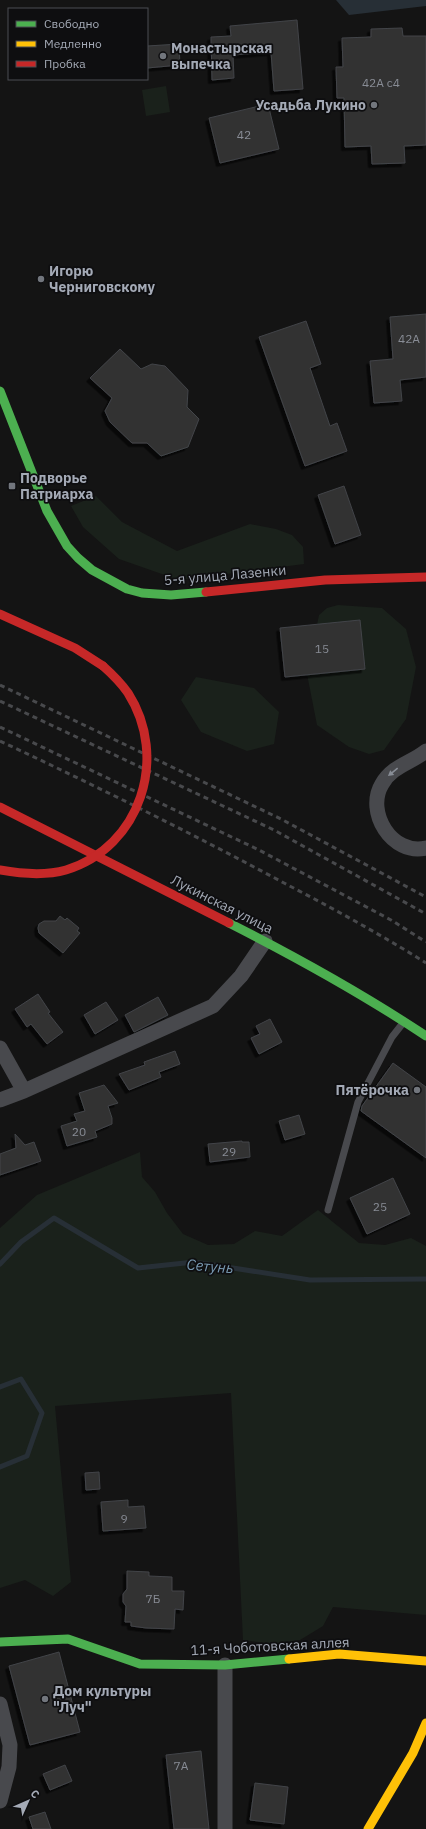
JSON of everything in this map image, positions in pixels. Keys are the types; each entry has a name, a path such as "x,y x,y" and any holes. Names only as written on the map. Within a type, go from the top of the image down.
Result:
{"street":[{"name":"5-я улица Лазенки","path":"0,391 47,511 67,546 92,570 127,589 142,593 171,596 325,580 381,580 426,577"},
{"path":"0,614 69,646 103,666 128,694 138,712 144,731 147,751 147,772 144,792 137,811 128,826 118,837 96,856 78,866 58,872 18,874 0,870"},
{"path":"426,751 390,772 381,784 376,799 377,814 383,828 394,840 407,847 426,848"},
{"name":"Лукинская улица","path":"0,807 265,941 326,974 426,1036"},
{"path":"0,1100 24,1091 213,1006 241,976 265,941"},
{"path":"0,1048 24,1091"},
{"name":"11-я Чоботовская аллея","path":"0,1642 68,1639 140,1664 225,1664 339,1654 426,1661"},
{"path":"225,1664 225,1829"},
{"path":"0,1704 10,1745 9,1767 0,1801"},
{"path":"368,1829 413,1753 426,1723"}],"lane":[{"path":"328,1210 358,1102 380,1063 392,1037 404,1021"}],"shaded area":[{"path":"336,0 426,0 426,6 349,15"},
{"path":"166,86 170,112 146,116 142,90"},
{"path":"96,496 122,522 177,551 250,524 276,529 292,535 303,547 304,564 179,580 119,559 83,527 71,506"},
{"path":"338,605 382,608 406,629 416,667 406,719 384,750 369,754 349,747 317,725 307,674 319,615 327,608"},
{"path":"196,677 254,688 279,712 274,744 247,751 201,732 181,700"},
{"path":"140,1152 142,1177 155,1192 167,1213 183,1234 208,1245 234,1244 255,1231 282,1236 318,1210 359,1243 385,1245 411,1238 426,1246 426,1615 333,1607 323,1626 300,1640 273,1644 243,1640 231,1393 55,1406 71,1582 53,1596 25,1580 0,1588 0,1228 37,1195"}],"building":[{"path":"297,20 303,89 274,91 271,52 233,55 234,78 212,80 211,37 231,36 230,26"},
{"path":"402,28 403,36 426,36 426,145 404,146 405,163 372,164 371,146 345,147 344,98 337,98 336,67 343,67 342,38 371,37 371,29"},
{"name":"Монастырская выпечка","path":"179,44 180,65 148,68 148,46"},
{"path":"268,104 279,149 220,163 209,118"},
{"path":"426,314 426,377 400,380 402,401 374,403 370,361 393,359 390,317"},
{"path":"306,321 321,364 310,368 330,426 337,423 347,451 305,466 259,337"},
{"path":"120,349 141,369 152,364 165,366 188,390 187,407 199,419 188,447 161,456 147,443 132,443 110,422 105,411 112,398 90,378"},
{"path":"344,486 361,535 335,544 318,495"},
{"path":"360,620 365,669 285,677 280,628"},
{"path":"60,916 65,920 67,918 79,928 77,931 80,933 63,953 39,933 38,928 39,924 44,921 56,921"},
{"path":"38,994 50,1012 48,1013 63,1032 47,1044 31,1024 27,1027 15,1009"},
{"path":"158,997 168,1015 134,1032 125,1015"},
{"path":"106,1002 118,1020 95,1034 84,1015"},
{"path":"270,1019 282,1042 259,1054 251,1038 260,1034 256,1026"},
{"path":"175,1051 180,1064 159,1072 161,1077 129,1090 119,1074 145,1065 144,1062"},
{"path":"393,1063 426,1087 426,1158 361,1111 362,1106"},
{"path":"104,1085 118,1103 108,1106 112,1118 112,1124 95,1131 97,1137 67,1146 61,1126 77,1121 74,1114 85,1111 79,1093"},
{"path":"299,1115 305,1134 285,1140 279,1121"},
{"path":"15,1134 25,1145 34,1142 41,1161 0,1175 0,1154 16,1148"},
{"path":"242,1141 249,1142 250,1157 210,1162 208,1144"},
{"path":"393,1178 410,1214 367,1234 350,1198"},
{"path":"99,1472 100,1489 86,1490 85,1473"},
{"path":"128,1500 128,1507 144,1506 146,1528 103,1531 101,1502"},
{"path":"127,1571 149,1572 149,1576 172,1577 172,1591 184,1591 183,1610 175,1609 174,1629 131,1626 131,1622 125,1622 126,1606 123,1602 123,1594 127,1589"},
{"name":"Дом культуры \"Луч\"","path":"59,1652 80,1732 30,1745 9,1666"},
{"path":"201,1751 209,1829 174,1829 166,1755"},
{"path":"65,1765 72,1781 50,1790 43,1774"},
{"path":"255,1783 288,1787 284,1824 250,1820"},
{"path":"45,1812 51,1829 33,1829 29,1817"}],"waterway":[{"name":"Сетунь","path":"0,1264 21,1242 54,1218 138,1268 194,1262 310,1280 426,1279"},
{"name":"Сетунь","path":"0,1387 21,1379 42,1413 27,1456 0,1467"}],"railway":[{"path":"0,685 281,819 426,897"},
{"path":"0,701 274,830 426,914"},
{"path":"0,727 259,850 391,920 426,942"},
{"path":"0,741 214,846 338,912 426,963"}],"traffic: fast":[{"path":"0,391 47,511 67,546 78,558 92,570 127,589 142,593 171,595 206,592"},
{"path":"229,923 329,976 426,1036"},
{"path":"0,1642 68,1639 140,1664 225,1665 289,1659"}],"traffic: slow":[{"path":"289,1659 339,1654 426,1661"},
{"path":"368,1829 413,1753 426,1723"}],"traffic: jam":[{"path":"206,592 325,580 426,577"},
{"path":"0,614 75,648 103,666"},
{"path":"0,870 33,874 66,870 92,858 113,842 129,821 140,797 146,771 146,744 140,718 128,693 103,666"},
{"path":"0,807 229,923"}],"place":[{"name":"Монастырская выпечка","path":"163,56"},
{"name":"Усадьба Лукино","path":"374,105"},
{"name":"Игорю Черниговскому","path":"41,279"},
{"name":"Подворье Патриарха","path":"12,486"},
{"name":"Пятёрочка","path":"417,1090"},
{"name":"Дом культуры \"Луч\"","path":"45,1699"}]}
